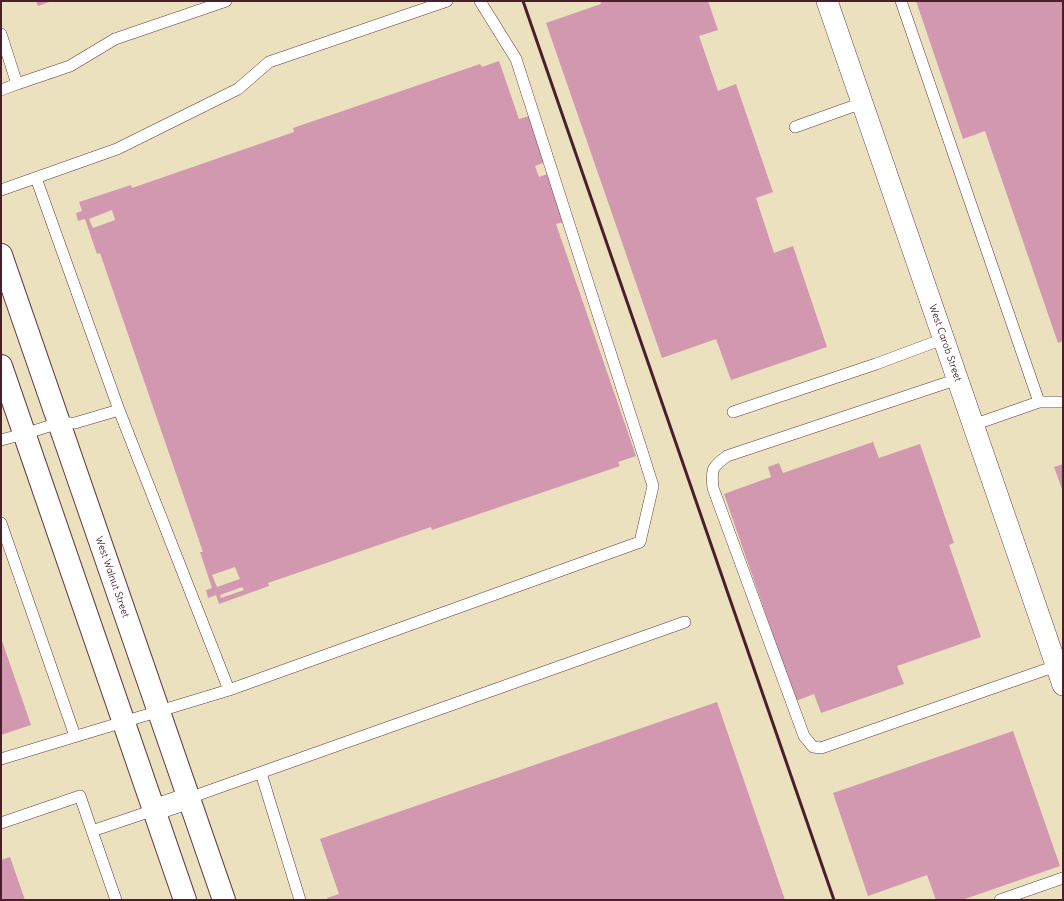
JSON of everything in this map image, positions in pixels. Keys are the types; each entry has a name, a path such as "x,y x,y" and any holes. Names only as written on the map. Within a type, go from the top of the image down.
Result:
{"street":[{"name":"West Carob Street","path":"827,1 1060,675"},
{"name":"West Walnut Street","path":"1,255 224,900"},
{"path":"1,366 185,900"},
{"path":"154,810 188,798"}],"lane":[{"path":"1,90 70,66 115,39 226,1"},
{"path":"1,190 124,146 238,89 269,62 448,1"},
{"path":"1,759 229,690 640,542 653,486 516,58 480,1"},
{"path":"901,1 1038,402"},
{"path":"1,34 17,84"},
{"path":"795,127 862,103"},
{"path":"36,178 119,410 229,690"},
{"path":"733,412 876,364 943,339"},
{"path":"958,379 727,456 715,465 712,474 713,488 804,736 813,746 821,748 1060,675"},
{"path":"973,425 1038,402 1063,402"},
{"path":"1,440 59,423 76,423 119,410"},
{"path":"1,524 75,736"},
{"path":"188,798 685,622"},
{"path":"262,773 300,900"},
{"path":"1,823 80,796 116,900"},
{"path":"92,831 154,810"},
{"path":"1000,900 1063,878"}],"building":[{"path":"36,1 52,1 38,6"},
{"path":"600,1 708,1 718,30 699,36 718,91 736,84 773,192 756,198 774,253 793,246 827,347 731,380 716,339 662,358 546,23 601,4"},
{"path":"916,1 1063,1 1063,341 1058,343 985,131 963,139"},
{"path":"499,61 519,119 529,116 545,162 535,166 539,177 547,174 564,222 556,224 636,456 618,462 620,466 432,530 431,527 268,583 269,586 219,604 216,595 208,598 206,590 212,588 200,552 203,552 100,253 97,254 85,219 78,221 76,213 82,211 79,202 131,185 132,188 294,132 293,128 480,64 482,67","holes":["112,210 115,220 93,228 89,219","235,567 240,579 217,587 212,575","242,587 244,590 221,598 220,595"]},
{"path":"873,442 879,458 920,444 954,543 949,545 981,637 897,666 904,684 821,713 814,694 796,701 724,494 771,477 768,467 779,463 783,473"},
{"path":"1063,464 1063,492 1054,467"},
{"path":"1,638 31,725 1,735"},
{"path":"717,702 785,900 328,900 327,898 339,894 320,839"},
{"path":"1013,731 1060,866 962,900 936,900 927,875 868,896 833,793"},
{"path":"10,857 25,900 1,900 1,860"}],"railway":[{"path":"523,1 834,900"}]}
